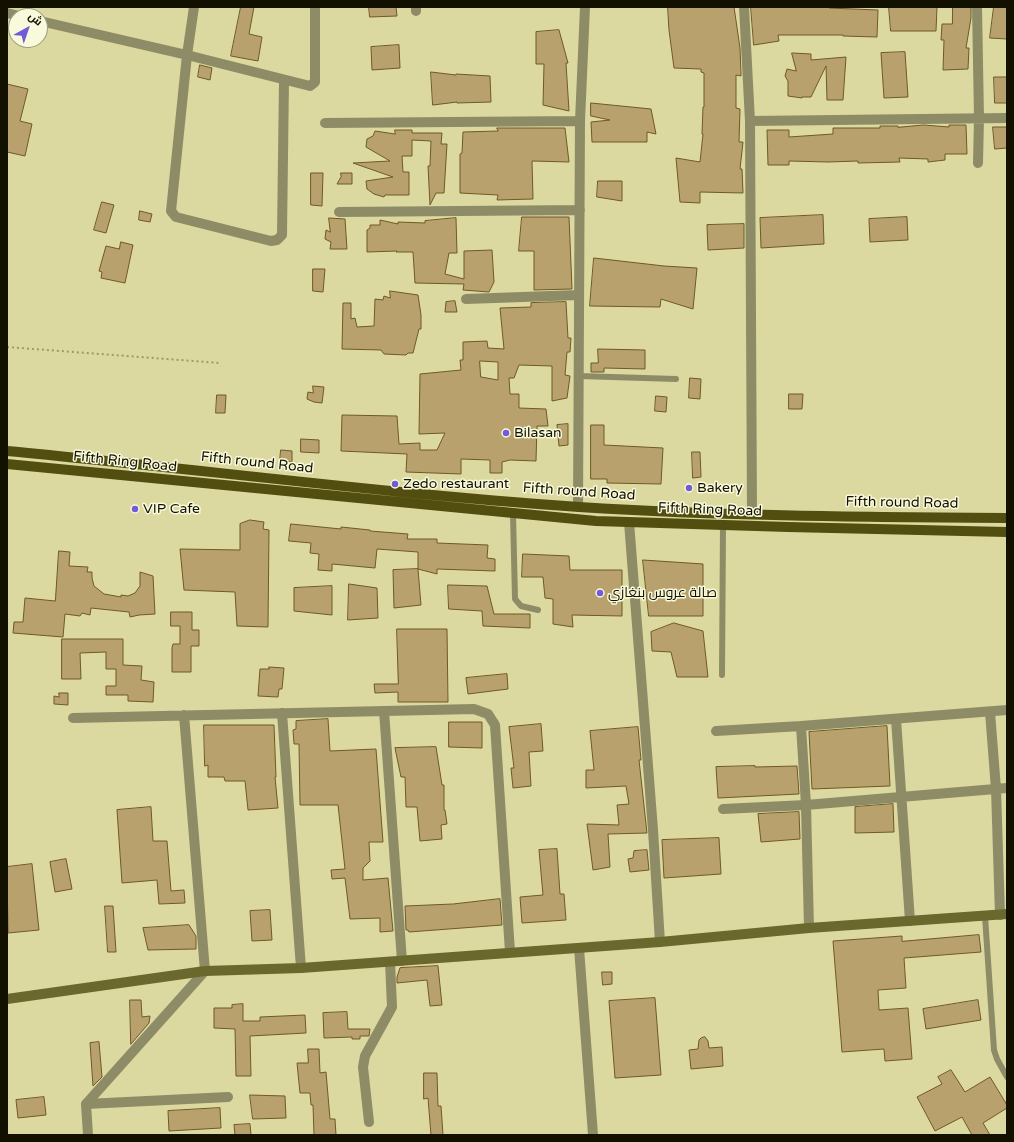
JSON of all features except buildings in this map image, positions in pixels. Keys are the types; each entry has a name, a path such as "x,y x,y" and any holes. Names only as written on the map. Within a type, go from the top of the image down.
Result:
{"main road":[{"name":"Fifth round Road","path":"7,451 332,485 578,507 752,514 1007,518"},
{"name":"Fifth Ring Road","path":"7,464 596,521 1007,532"},
{"path":"788,527 789,514"},
{"path":"7,999 205,971 301,968 390,962 660,942 809,928 1004,914"}],"street":[{"path":"194,7 187,55 171,211 176,217 270,241 278,240 282,235 284,80"},
{"path":"48,23 187,55 310,86 315,82 315,7"},
{"path":"578,507 580,121 585,7"},
{"path":"744,7 750,121 752,514"},
{"path":"977,7 979,118 978,163"},
{"path":"750,121 1007,118"},
{"path":"325,123 580,121"},
{"path":"339,212 580,210"},
{"path":"466,299 579,295"},
{"path":"629,522 660,942"},
{"path":"73,718 474,709 488,714 495,725 510,952"},
{"path":"716,731 1007,710"},
{"path":"384,711 402,961"},
{"path":"990,712 1004,914"},
{"path":"282,713 301,968"},
{"path":"88,1135 86,1104 205,971 184,715"},
{"path":"896,719 910,921"},
{"path":"800,726 806,804 809,928"},
{"path":"723,809 902,797 1007,788"},
{"path":"579,948 593,1135"},
{"path":"369,1122 363,1067 365,1056 392,1007 390,962"},
{"path":"86,1104 228,1097"}],"lane":[{"path":"579,376 676,379"},
{"path":"513,514 516,599 521,606 538,610"},
{"path":"722,675 723,525"},
{"path":"985,916 994,1050 997,1059 1007,1077"}],"path":[{"path":"7,347 220,363"}],"place":[{"name":"Bilasan","path":"506,433"},
{"name":"Zedo restaurant","path":"395,484"},
{"name":"Bakery","path":"689,488"},
{"name":"VIP Cafe","path":"135,509"},
{"name":"صالة عروس بنغازي","path":"600,593"}]}
